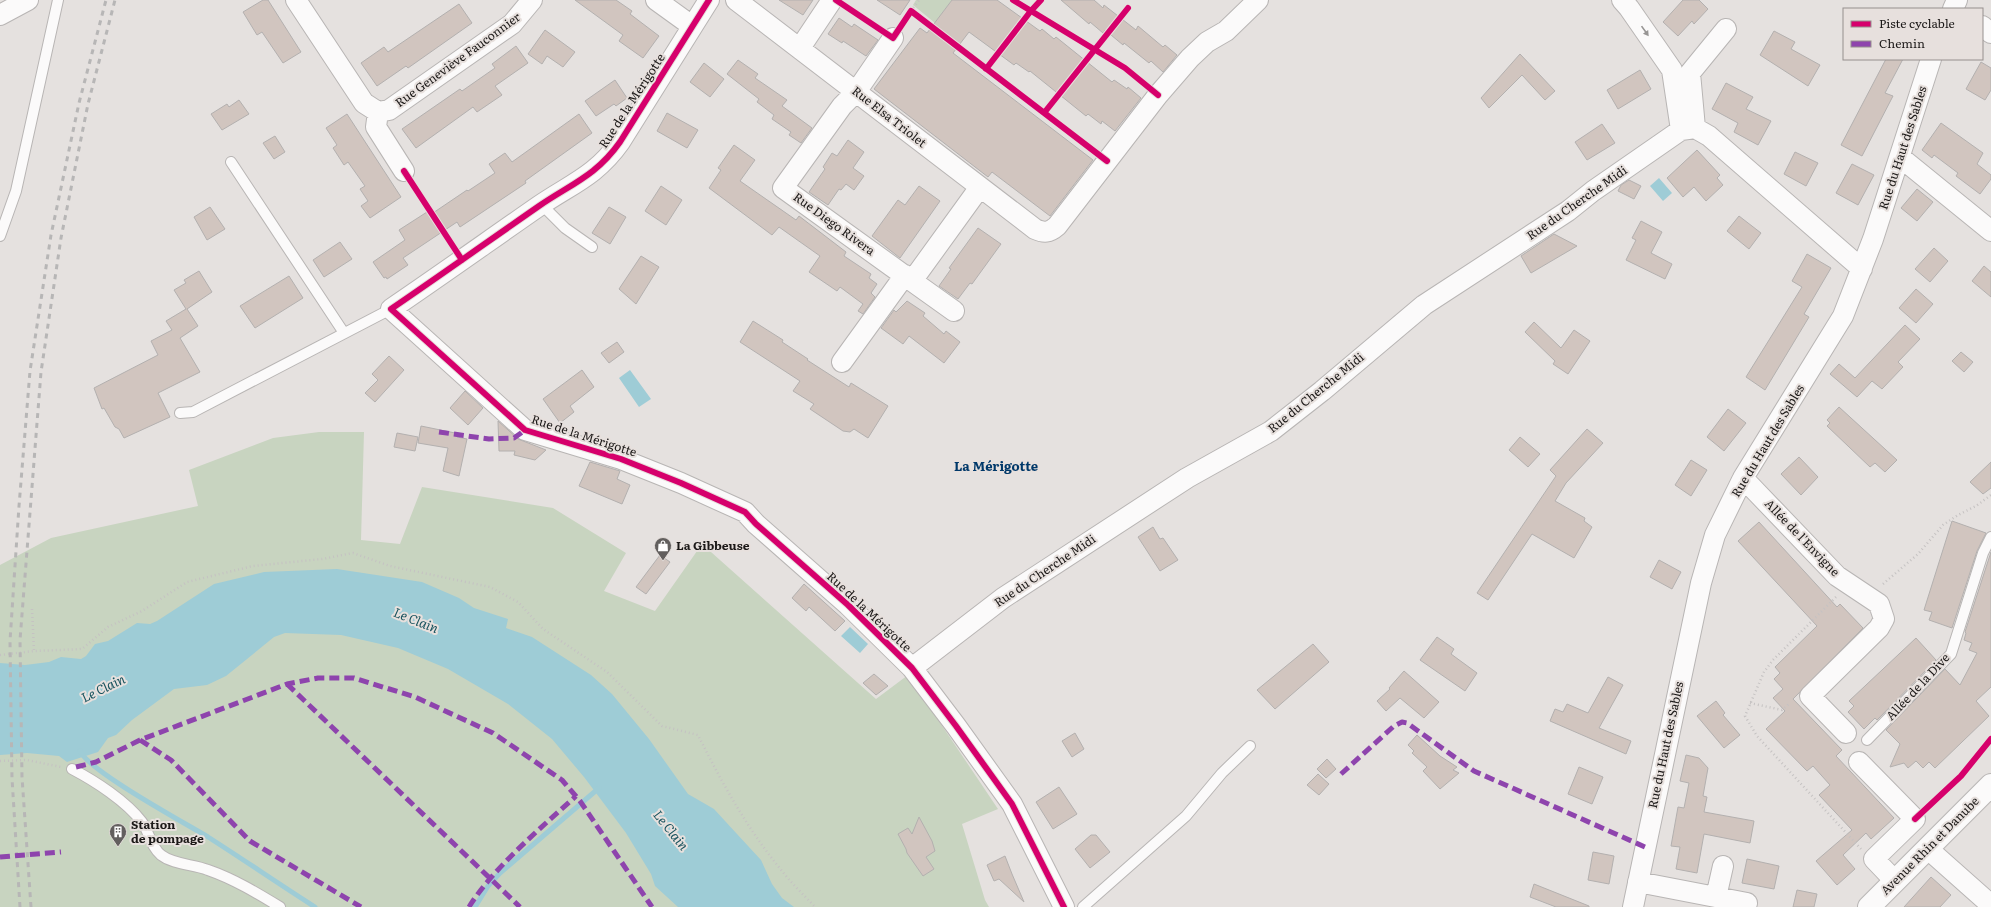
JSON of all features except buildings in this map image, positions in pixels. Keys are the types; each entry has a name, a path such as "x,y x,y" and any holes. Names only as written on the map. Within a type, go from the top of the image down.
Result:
{"street":[{"path":"0,15 28,0"},
{"path":"296,0 364,104 378,112 376,127 404,171"},
{"name":"Rue Geneviève Fauconnier","path":"378,112 389,110 512,24 532,0"},
{"path":"656,0 692,26"},
{"name":"Rue de la Mérigotte","path":"709,0 620,142 604,163 582,180 541,204 391,309 525,430 620,459 681,482 745,512 756,524 848,605 912,668 1012,804 1064,907"},
{"name":"Rue Elsa Triolet","path":"736,0 1035,229 1044,233 1052,231 1057,226 1158,95 1190,58 1207,42 1226,31 1258,0"},
{"path":"1622,0 1672,70 1688,129"},
{"path":"800,48 838,2"},
{"path":"1983,27 1991,33"},
{"path":"1688,129 1690,73 1726,29"},
{"path":"856,92 893,38"},
{"name":"Rue du Haut des Sables","path":"1633,907 1701,583 1715,535 1743,478 1844,316 1862,269 1900,157 1931,60"},
{"name":"Rue Diego Rivera","path":"856,92 842,106 783,188 954,311"},
{"path":"1688,129 1709,136 1862,269"},
{"name":"Rue du Cherche Midi","path":"912,668 1003,598 1187,478 1271,431 1322,391 1424,305 1568,212 1593,191 1688,129"},
{"path":"1900,157 1991,232"},
{"path":"842,362 980,187"},
{"name":"Allée de l'Envigne","path":"1743,478 1838,576 1879,604 1884,618 1879,628 1810,696 1846,734"},
{"path":"1859,762 1915,819 1874,859 1894,880"},
{"name":"Avenue Rhin et Danube","path":"1868,907 1991,785"},
{"path":"1928,849 1991,905"},
{"path":"1716,897 1723,866"},
{"path":"1638,882 1747,903"}],"lane":[{"path":"0,236 16,191 58,0"},
{"path":"231,162 344,333"},
{"path":"541,204 565,228 592,246"},
{"path":"180,413 193,412 391,309"},
{"name":"Allée de la Dive","path":"1867,740 1951,654 1983,553 1991,537"},
{"path":"1083,907 1186,816 1222,773 1250,746"},
{"path":"72,769 91,779 138,817 146,827 154,846 161,855 172,861 202,868 230,878 280,907"}],"path":[{"path":"911,11 919,0"},
{"path":"1874,859 1857,846 1757,736 1745,716 1764,672 1773,660 1830,602 1857,589 1885,583 1918,554 1943,525 1976,506 1991,495"},
{"path":"0,655 34,651 82,649 108,627 142,611 188,582 254,566 322,559 353,553 390,566 490,587 518,602 543,629 607,672 662,726 698,736 720,780 745,820 782,871 816,907"},
{"path":"32,609 34,651"},
{"path":"1750,703 1782,710 1789,704"},
{"path":"0,761 27,760 72,769"}],"green space":[{"path":"916,0 952,0 935,23 913,5"},
{"path":"319,432 364,432 361,540 400,544 422,487 553,508 626,553 604,591 655,611 702,544 876,699 908,675 998,809 962,824 985,900 989,907 0,907 0,565 51,538 198,506 189,470 273,438"}],"water":[{"path":"1659,178 1672,193 1663,201 1650,186"},
{"path":"630,370 651,399 639,407 619,378"},
{"name":"Le Clain","path":"337,569 422,582 459,598 474,608 508,619 506,628 532,637 591,675 612,694 649,739 688,794 714,809 761,860 772,884 782,898 794,907 678,907 655,886 651,874 626,833 584,777 552,739 508,704 448,669 398,648 341,635 285,633 274,637 226,676 207,685 174,689 132,720 116,735 108,738 98,752 67,762 59,756 27,753 0,755 0,663 25,665 49,662 61,657 81,659 86,656 95,644 108,641 137,623 150,624 157,621 214,584 264,572"},
{"path":"850,627 868,644 860,653 841,636"}],"waterway":[{"path":"80,751 87,760 100,771 118,783 208,837 315,907"},
{"path":"475,907 488,886 500,873 599,788"}],"railway":[{"path":"20,907 12,778 10,641 30,371 51,235 79,103 106,0"},
{"path":"31,907 22,777 20,640 41,372 61,238 88,104 115,0"}],"marked path":[{"path":"439,432 489,439 514,438 525,430"},
{"path":"76,767 96,762 140,740 287,684 318,678 354,678 415,697 493,733 562,780 580,801 652,907"},
{"path":"287,684 520,907"},
{"path":"1341,774 1394,726 1402,722 1407,723 1474,771 1645,847"},
{"path":"140,740 171,760 250,841 361,907"},
{"path":"469,907 479,892 504,863 576,796"},
{"path":"0,857 61,852"}],"cycle path":[{"path":"709,0 620,142 602,163 391,309 525,430 621,459 681,483 745,512 756,524 848,605 912,668 1012,804 1064,907"},
{"path":"836,0 893,38 911,11 1107,161"},
{"path":"1013,0 1125,68 1158,95"},
{"path":"986,69 1041,0"},
{"path":"1044,113 1128,8"},
{"path":"404,171 462,260"},
{"path":"1915,819 1961,776 1991,739"}],"place":[{"name":"La Gibbeuse","path":"663,561"},
{"name":"Station de pompage","path":"118,847"}],"district":[{"name":"La Mérigotte","path":"996,466"}]}
